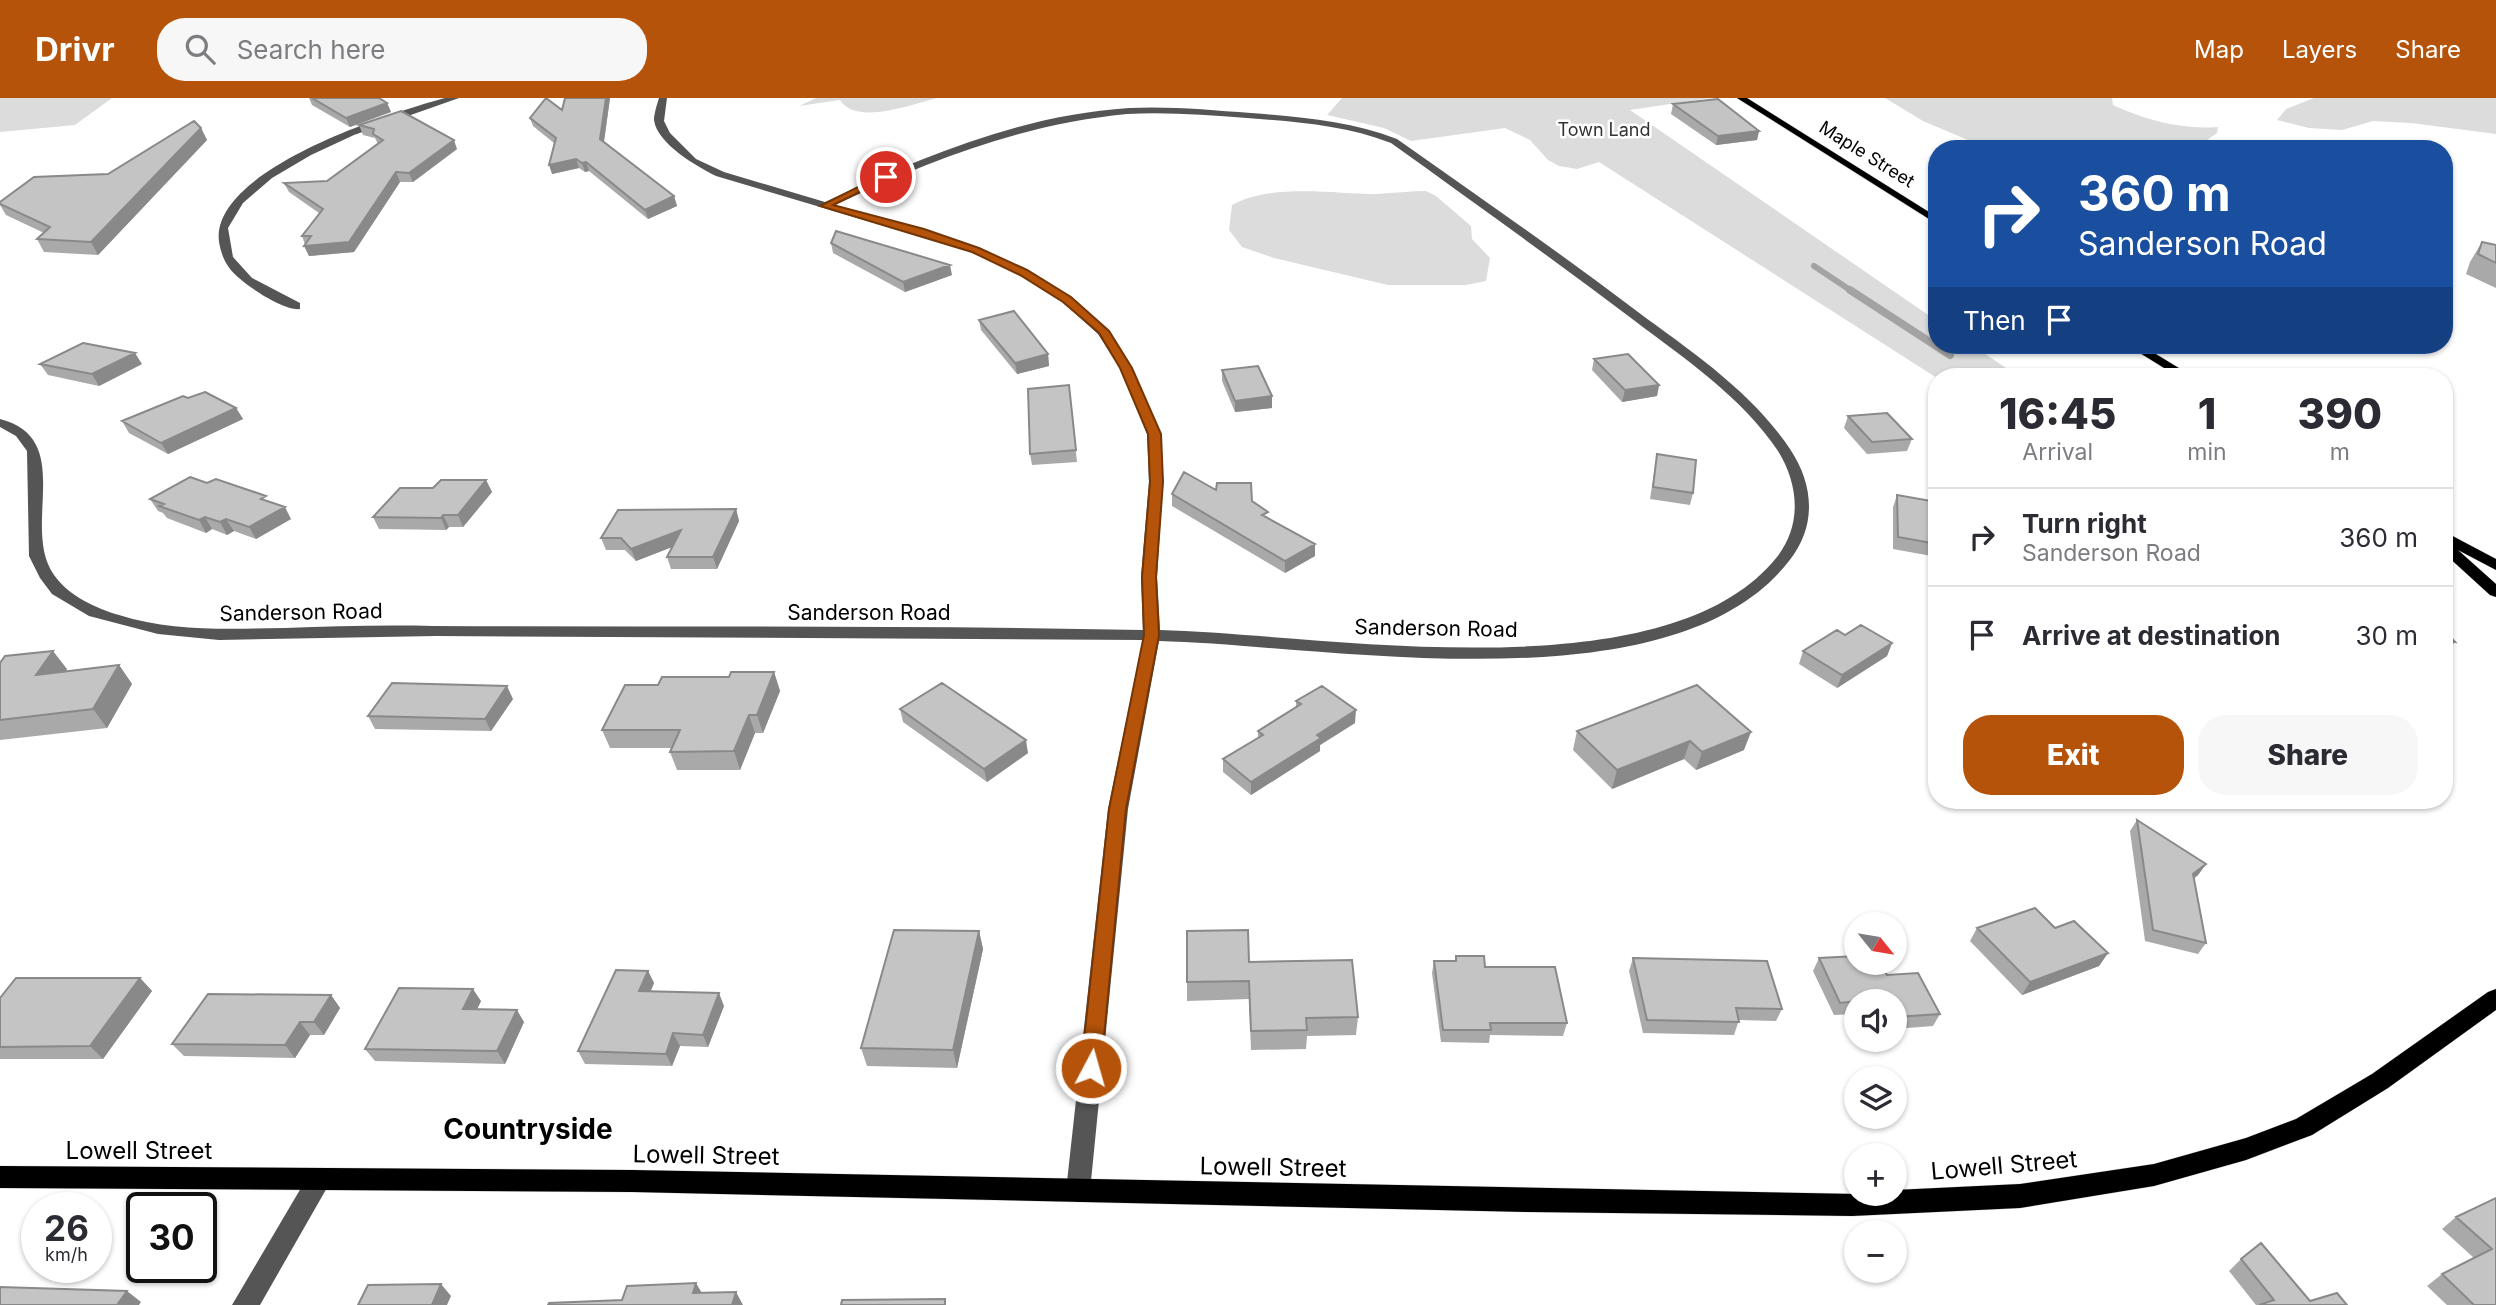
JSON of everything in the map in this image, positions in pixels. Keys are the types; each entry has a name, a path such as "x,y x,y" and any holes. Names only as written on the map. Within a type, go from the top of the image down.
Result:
{"main road":[{"name":"Maple Street","path":"1741,98 1928,215"},
{"path":"2148,354 2172,368"},
{"path":"2453,541 2496,565"},
{"path":"2453,553 2496,592"},
{"path":"2453,553 2496,603"},
{"path":"2449,1034 2496,990"},
{"name":"Lowell Street","path":"0,1177 646,1182 1852,1203 2020,1196 2154,1175 2246,1149 2304,1127 2449,1034 2496,998"}],"street":[{"path":"296,306 256,286 229,260 223,248 223,233 236,206 265,177 306,152 383,119 455,98"},
{"path":"663,98 659,121 666,134 693,161 720,174 976,250 1024,273 1067,300 1103,331 1126,368 1154,434 1156,482 1149,577 1152,635 1118,809 1078,1191"},
{"name":"Sanderson Road","path":"0,423 20,433 30,442 34,451 37,556 41,571 50,583 79,605 99,613 178,632 216,635 414,630 1152,635 1424,652 1580,649 1632,641 1679,629 1718,612 1769,574 1787,552 1799,531 1803,509 1802,487 1785,452 1750,408 1672,343 1394,141 1366,130 1298,119 1171,110 1094,114 951,151 909,166 824,206"},
{"path":"245,1305 320,1179"}],"green space":[{"path":"0,98 112,98 75,125 0,132"},
{"path":"816,98 937,98 886,111 871,112 848,108 840,100 799,106"},
{"name":"Town Land","path":"1342,98 1710,98 1630,110 1928,315 1928,354 1985,354 2006,368 1928,368 1928,372 1599,162 1577,169 1559,166 1548,160 1530,140 1505,128 1411,141 1384,128 1327,115"},
{"path":"1885,98 2112,98 2113,105 2151,119 2191,127 2218,127 2217,133 2207,140 1968,140 1923,121"},
{"path":"2314,98 2496,98 2496,134 2373,121 2342,130 2309,128 2277,120 2286,109"},
{"path":"1303,191 1377,194 1426,191 1436,196 1471,226 1472,239 1490,258 1486,281 1466,285 1388,285 1274,258 1242,247 1229,230 1232,205 1265,194"}],"building":[{"path":"312,98 379,98 387,103 346,118"},
{"path":"546,98 562,110 565,98 606,98 600,139 674,196 645,210 586,162 582,163 576,159 549,165 556,138 530,118"},
{"path":"1718,99 1759,131 1718,136 1673,104"},
{"path":"401,111 454,140 409,173 396,172 349,242 304,246 311,236 302,236 323,209 284,183 327,181 383,140 373,134 374,129 359,125"},
{"path":"194,121 201,128 91,242 37,239 50,227 0,204 34,177 108,174"},
{"path":"836,231 950,265 903,282 831,243"},
{"path":"2482,242 2496,245 2496,263 2478,254"},
{"path":"1014,311 1048,354 1015,363 979,320"},
{"path":"83,343 135,353 92,374 40,364"},
{"path":"1628,354 1659,385 1625,390 1594,359"},
{"path":"1258,366 1272,396 1235,401 1222,370"},
{"path":"1069,385 1076,450 1030,454 1028,389"},
{"path":"205,392 236,408 161,443 122,421 183,396 188,398"},
{"path":"1887,413 1912,439 1872,442 1848,416"},
{"path":"1657,454 1696,460 1693,493 1653,487"},
{"path":"1184,472 1216,490 1217,483 1251,483 1252,501 1268,512 1262,515 1315,544 1285,561 1172,494"},
{"path":"190,477 207,483 216,479 266,496 261,499 285,507 249,527 226,519 220,522 205,517 199,520 159,506 164,504 150,499"},
{"path":"441,480 486,480 458,515 443,515 441,518 373,517 400,488 433,488"},
{"path":"1897,495 1928,500 1928,542 1898,537"},
{"path":"736,509 713,557 667,557 681,530 631,549 621,538 601,538 618,510"},
{"path":"1861,625 1892,643 1842,675 1803,651 1837,630 1845,635"},
{"path":"53,651 36,675 119,665 93,709 0,720 0,663 5,656"},
{"path":"731,672 774,672 757,715 749,715 734,751 670,752 680,730 602,730 625,685 658,685 662,677 729,677"},
{"path":"392,683 507,686 485,719 368,716"},
{"path":"942,683 1026,740 984,769 900,709"},
{"path":"1697,685 1751,732 1702,752 1690,741 1617,770 1577,731"},
{"path":"1322,686 1356,710 1317,735 1321,738 1251,782 1223,759 1263,735 1258,731 1301,704 1296,701"},
{"path":"2137,820 2206,864 2193,874 2206,943 2153,930"},
{"path":"2035,908 2055,928 2074,921 2108,953 2030,982 1977,928"},
{"path":"894,930 979,931 953,1050 861,1048"},
{"path":"1248,930 1249,962 1352,960 1358,1017 1306,1018 1307,1030 1251,1031 1249,981 1187,982 1187,931"},
{"path":"1456,956 1484,956 1485,967 1555,967 1567,1023 1490,1023 1491,1030 1443,1030 1434,961 1456,961"},
{"path":"1844,957 1844,975 1918,973 1940,1014 1907,1016 1907,989 1844,989 1844,1003 1840,1003 1819,958"},
{"path":"1633,958 1767,961 1782,1009 1736,1008 1739,1022 1647,1020"},
{"path":"616,970 648,971 639,991 719,993 703,1035 673,1033 666,1054 578,1051"},
{"path":"16,978 140,978 90,1046 0,1047 0,998"},
{"path":"399,988 473,989 463,1009 517,1010 497,1051 365,1049"},
{"path":"208,994 331,995 314,1022 300,1022 285,1045 172,1044"},
{"path":"2496,1198 2496,1305 2474,1305 2442,1274 2492,1249 2456,1217"},
{"path":"2261,1243 2310,1301 2337,1293 2347,1305 2259,1305 2274,1300 2241,1259"},
{"path":"696,1283 693,1293 736,1292 732,1305 548,1305 622,1300 627,1286"},
{"path":"441,1284 432,1305 358,1305 368,1285"},
{"path":"0,1287 127,1291 117,1305 0,1305"},
{"path":"945,1299 945,1305 841,1305 842,1300"}],"waterway":[{"path":"1814,266 1850,290"},
{"path":"1850,290 1928,341"}],"district":[{"name":"Countryside","path":"528,1129"}],"route":[{"path":"886,177 824,206 976,250 1024,273 1067,300 1103,331 1126,368 1154,434 1156,482 1149,577 1152,635 1118,809 1091,1068"}]}
